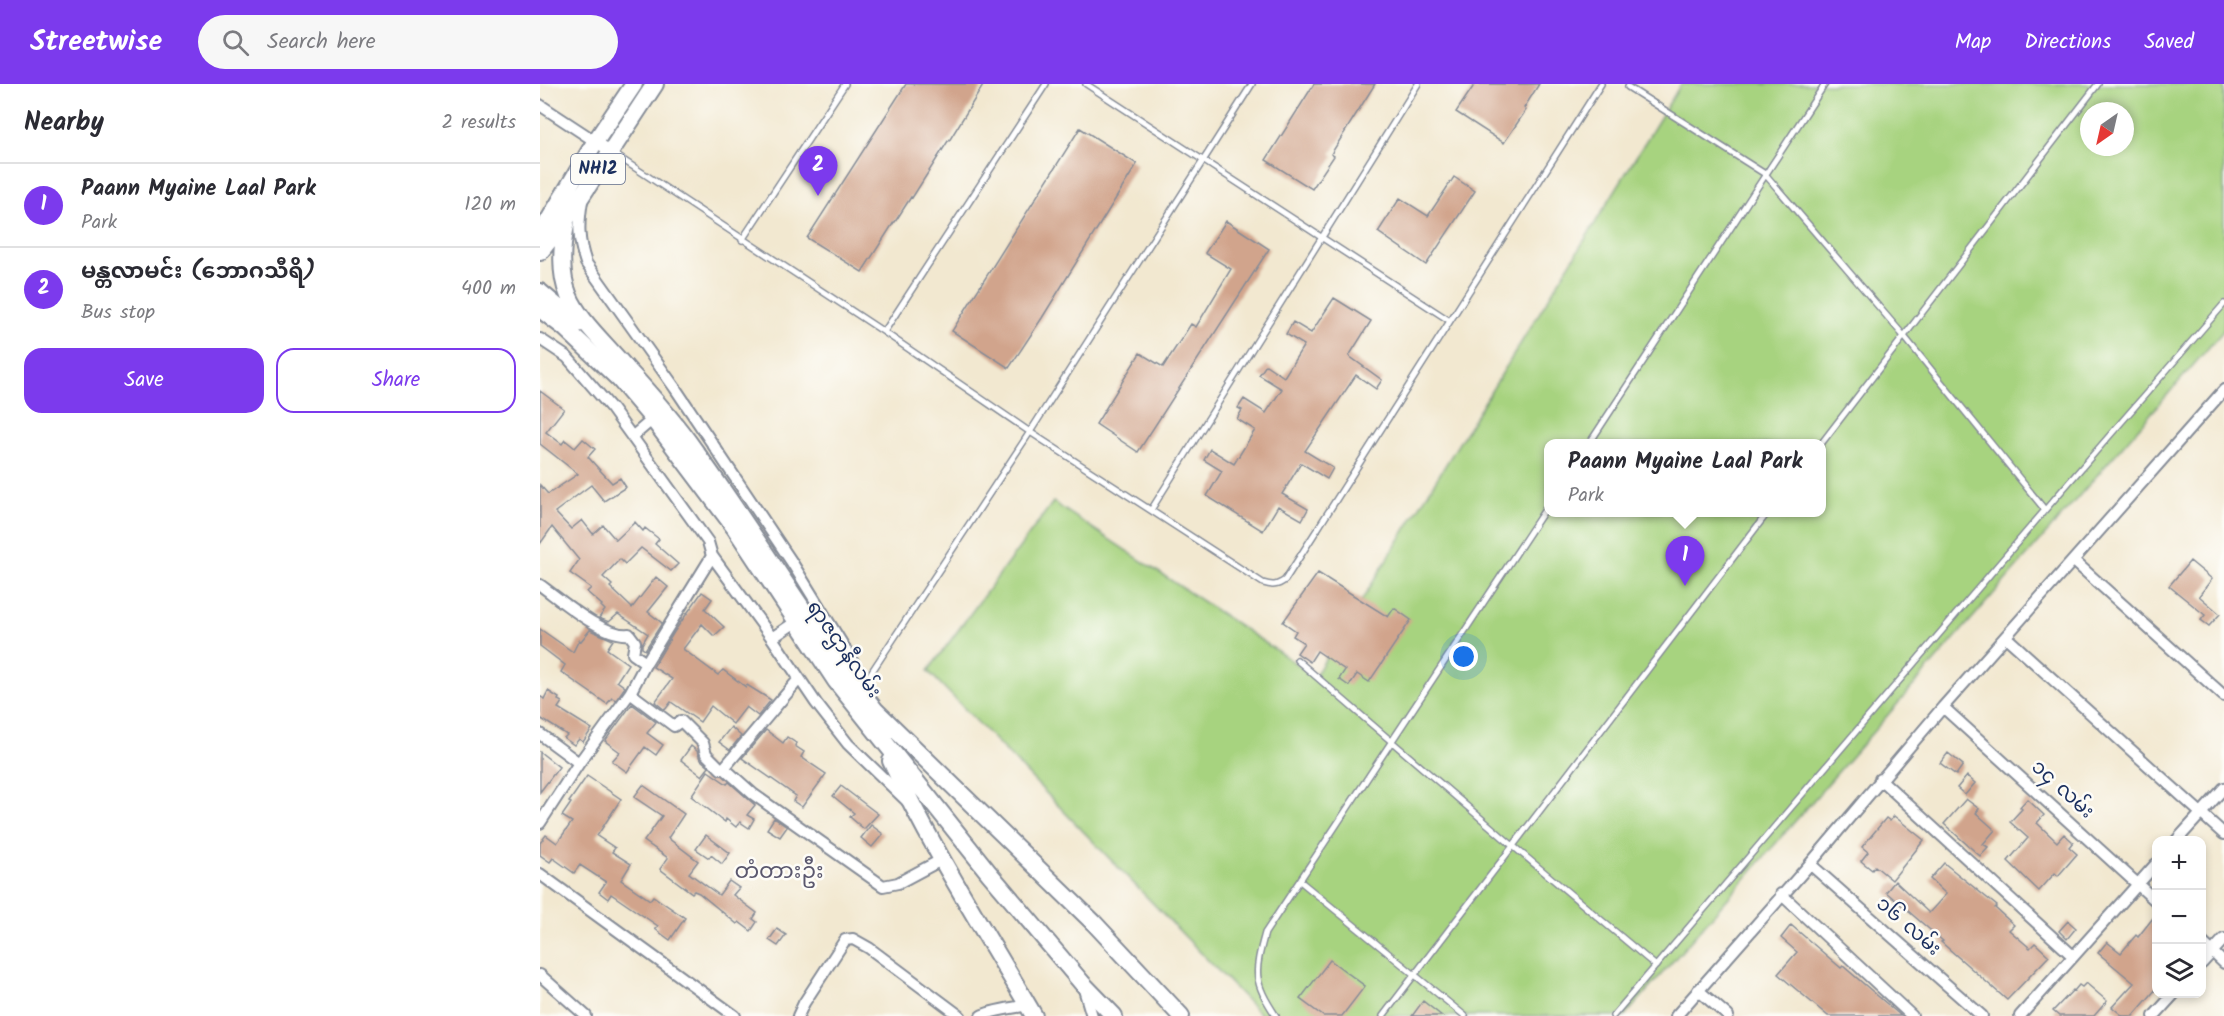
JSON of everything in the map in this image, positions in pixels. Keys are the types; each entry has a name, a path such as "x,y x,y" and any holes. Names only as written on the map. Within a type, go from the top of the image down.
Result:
{"main road":[{"name":"NH12","path":"540,236 566,190 634,84"},
{"name":"NH12","path":"540,252 567,218 655,84"},
{"name":"NH12","path":"540,212 566,190"},
{"path":"567,218 561,269 565,290 574,309 626,367"},
{"path":"540,292 626,367"},
{"name":"ရာဇဌာနီလမ်း","path":"541,307 620,380 653,419 735,528 836,681 881,740 989,873 1082,983 1114,1016"},
{"name":"ရာဇဌာနီလမ်း","path":"626,367 664,410 695,451 846,673 875,710 1094,923 1182,1016"},
{"path":"875,710 881,740 912,807 1031,1010"}],"street":[{"path":"540,105 610,151"},
{"path":"584,192 579,221 579,243 586,263 675,388 791,561 864,682 875,710"},
{"path":"540,339 567,357 612,409 708,542 712,555 816,704 848,744 912,807"},
{"path":"1676,1016 1781,894 1810,864 1942,707 2224,390"},
{"path":"632,437 653,419"},
{"path":"540,823 579,763 630,693 712,555"},
{"path":"2074,561 2224,696"},
{"path":"540,585 596,624 621,635 629,634 636,642 633,654 646,663"},
{"path":"772,638 797,621"},
{"path":"2006,637 2224,834"},
{"path":"724,768 799,679"},
{"path":"630,693 675,726 681,721 703,743 706,754 721,769 724,768 753,794 883,886 898,883 941,860"},
{"name":"၁၄ လမ်း","path":"1942,707 2152,896"},
{"path":"540,734 579,763"},
{"path":"1880,779 2073,956"},
{"path":"2181,836 2224,788"},
{"name":"၁၆ လမ်း","path":"1810,864 1982,1016"},
{"path":"2020,1016 2152,870"},
{"path":"540,874 735,1016"},
{"path":"1781,894 1912,1016"},
{"path":"798,1016 804,1003 846,940 853,939 869,948 960,1016"},
{"path":"2206,959 2224,939"},
{"path":"2204,944 2224,963"},
{"path":"540,975 586,1016"},
{"path":"1082,983 1092,1016"},
{"path":"1698,990 1728,1016"},
{"path":"2154,1016 2170,998"},
{"path":"987,1014 1031,1010"}],"lane":[{"path":"742,240 845,84"},
{"path":"884,332 1046,84"},
{"path":"1086,84 1450,321"},
{"path":"864,682 1030,432 1252,84"},
{"path":"1151,510 1418,84"},
{"path":"610,151 884,332 1030,432 1270,586 1279,585 1285,580 1601,84"},
{"path":"1592,439 1825,84"},
{"path":"1825,439 2098,84"},
{"path":"1628,87 1765,174 1903,335 2045,510"},
{"path":"1613,1016 2224,304"},
{"path":"1276,1016 1262,995 1256,977 1258,957 1265,933 1544,511"},
{"path":"1383,1016 1765,517"},
{"path":"1297,660 1656,966"},
{"path":"1300,881 1466,1016"}],"green space":[{"path":"1681,84 2224,84 2224,330 1625,1016 1262,1016 928,671 1053,502 1315,676"}],"building":[{"path":"906,84 984,84 862,272 807,238"},
{"path":"1314,84 1375,84 1331,154 1334,156 1312,189 1266,160"},
{"path":"1475,84 1539,84 1524,108 1526,110 1504,143 1456,112"},
{"path":"1080,128 1137,164 1009,368 952,331"},
{"path":"1454,177 1475,191 1426,265 1378,232 1400,198 1428,216"},
{"path":"1226,221 1269,249 1138,452 1096,424 1140,353 1163,367 1191,324 1196,327 1231,269 1205,253"},
{"path":"1334,298 1371,321 1349,356 1382,380 1376,389 1356,375 1305,451 1333,468 1327,479 1301,463 1282,494 1308,509 1302,520 1278,506 1263,531 1207,496 1222,471 1204,460 1210,449 1234,464 1255,430 1237,419 1242,410 1238,408 1244,399 1266,413 1282,389 1259,375 1266,365 1284,377 1304,345 1286,334 1293,322 1311,333"},
{"path":"540,391 564,409 546,432 562,444 565,440 575,448 583,439 595,449 588,457 612,483 620,478 626,487 604,501 591,485 555,512 571,529 582,520 593,534 603,525 616,540 635,522 643,531 645,528 659,539 655,544 678,564 671,571 641,548 625,564 620,559 603,577 632,608 656,577 668,587 648,612 662,623 645,650 642,644 648,634 618,614 609,622 599,618 605,610 587,592 591,588 570,573 579,560 552,527 540,544 540,485 548,494 578,474 540,444"},
{"path":"2190,561 2212,579 2199,596 2220,614 2209,626 2201,620 2205,615 2169,586"},
{"path":"1318,573 1388,617 1394,608 1411,620 1369,682 1357,674 1349,686 1339,679 1345,670 1317,651 1310,662 1297,653 1304,643 1293,636 1296,631 1283,622"},
{"path":"702,592 712,599 705,609 724,627 714,636 702,624 683,649 718,675 723,670 746,687 747,685 771,700 758,716 746,707 733,724 711,706 700,722 671,702 665,710 655,702 672,679 653,667"},
{"path":"540,629 573,652 579,640 581,641 590,630 613,640 607,649 628,664 617,681 625,687 616,700 612,698 607,704 561,672 565,665 540,646"},
{"path":"548,691 562,702 558,708 592,729 583,742 579,739 574,745 564,738 567,735 540,718 540,696 544,699"},
{"path":"632,704 656,722 647,733 663,745 656,755 645,747 627,772 612,761 620,752 605,741"},
{"path":"731,727 741,736 730,750 719,742"},
{"path":"766,730 783,743 787,737 796,743 795,746 804,752 801,757 826,774 802,807 793,801 796,796 742,758"},
{"path":"691,746 709,767 702,776 681,760"},
{"path":"540,752 559,767 540,792"},
{"path":"1948,753 1963,765 1956,775 1940,763"},
{"path":"708,771 727,784 729,782 755,805 747,815 754,819 749,828 740,822 736,827 726,819 725,822 691,796"},
{"path":"587,776 621,799 597,836 615,848 612,852 631,864 621,880 650,900 653,896 685,918 670,940 655,929 658,926 611,894 608,899 599,892 606,882 580,865 574,873 553,858 550,862 540,855 540,843 546,835 557,843 572,822 562,816"},
{"path":"1967,776 1975,783 1965,795 1957,788"},
{"path":"643,785 684,814 668,838 698,861 689,873 719,895 729,881 739,888 733,895 757,913 753,919 757,922 751,931 739,922 737,924 699,893 694,891 692,893 660,869 668,858 644,841 662,816 634,797"},
{"path":"841,786 878,814 864,829 850,817 854,813 833,796"},
{"path":"1966,799 1979,809 1976,813 1995,830 1983,844 1988,847 1980,856 1944,824"},
{"path":"2027,799 2044,815 2037,823 2057,842 2064,834 2073,842 2069,847 2077,854 2058,876 2055,873 2039,891 2008,861 2028,838 2010,822 2022,809 2020,807"},
{"path":"1894,816 1924,840 1892,880 1875,866 1872,870 1861,861 1868,852 1862,847 1886,818 1890,821"},
{"path":"774,818 787,827 780,837 767,829"},
{"path":"871,825 883,834 872,847 861,838"},
{"path":"706,835 730,853 722,864 711,855 709,858 696,849"},
{"path":"1944,863 1997,906 1995,908 2014,925 2009,930 2030,948 2035,943 2049,956 2007,1000 1886,892 1895,881 1929,913 1946,894 1930,879"},
{"path":"2152,919 2152,994 2133,1016 2123,1016 2112,1007 2134,983 2098,953 2107,942 2121,953 2136,935 2138,937"},
{"path":"2068,921 2076,928 2067,939 2059,931"},
{"path":"1791,925 1901,1016 1828,1016 1778,974 1797,952 1781,938"},
{"path":"777,929 786,935 778,946 769,940"},
{"path":"1330,960 1365,986 1342,1016 1323,1016 1300,999"},
{"path":"2086,983 2107,1001 2094,1016 2059,1016 2053,1011 2073,990"},
{"path":"1423,1001 1442,1016 1412,1016"}],"place":[{"name":"မန္တလာမင်း (ဘောဂသီရိ)","path":"818,196"},
{"name":"Paann Myaine Laal Park","path":"1685,586"}],"district":[{"name":"တံတားဦး","path":"779,872"}]}
